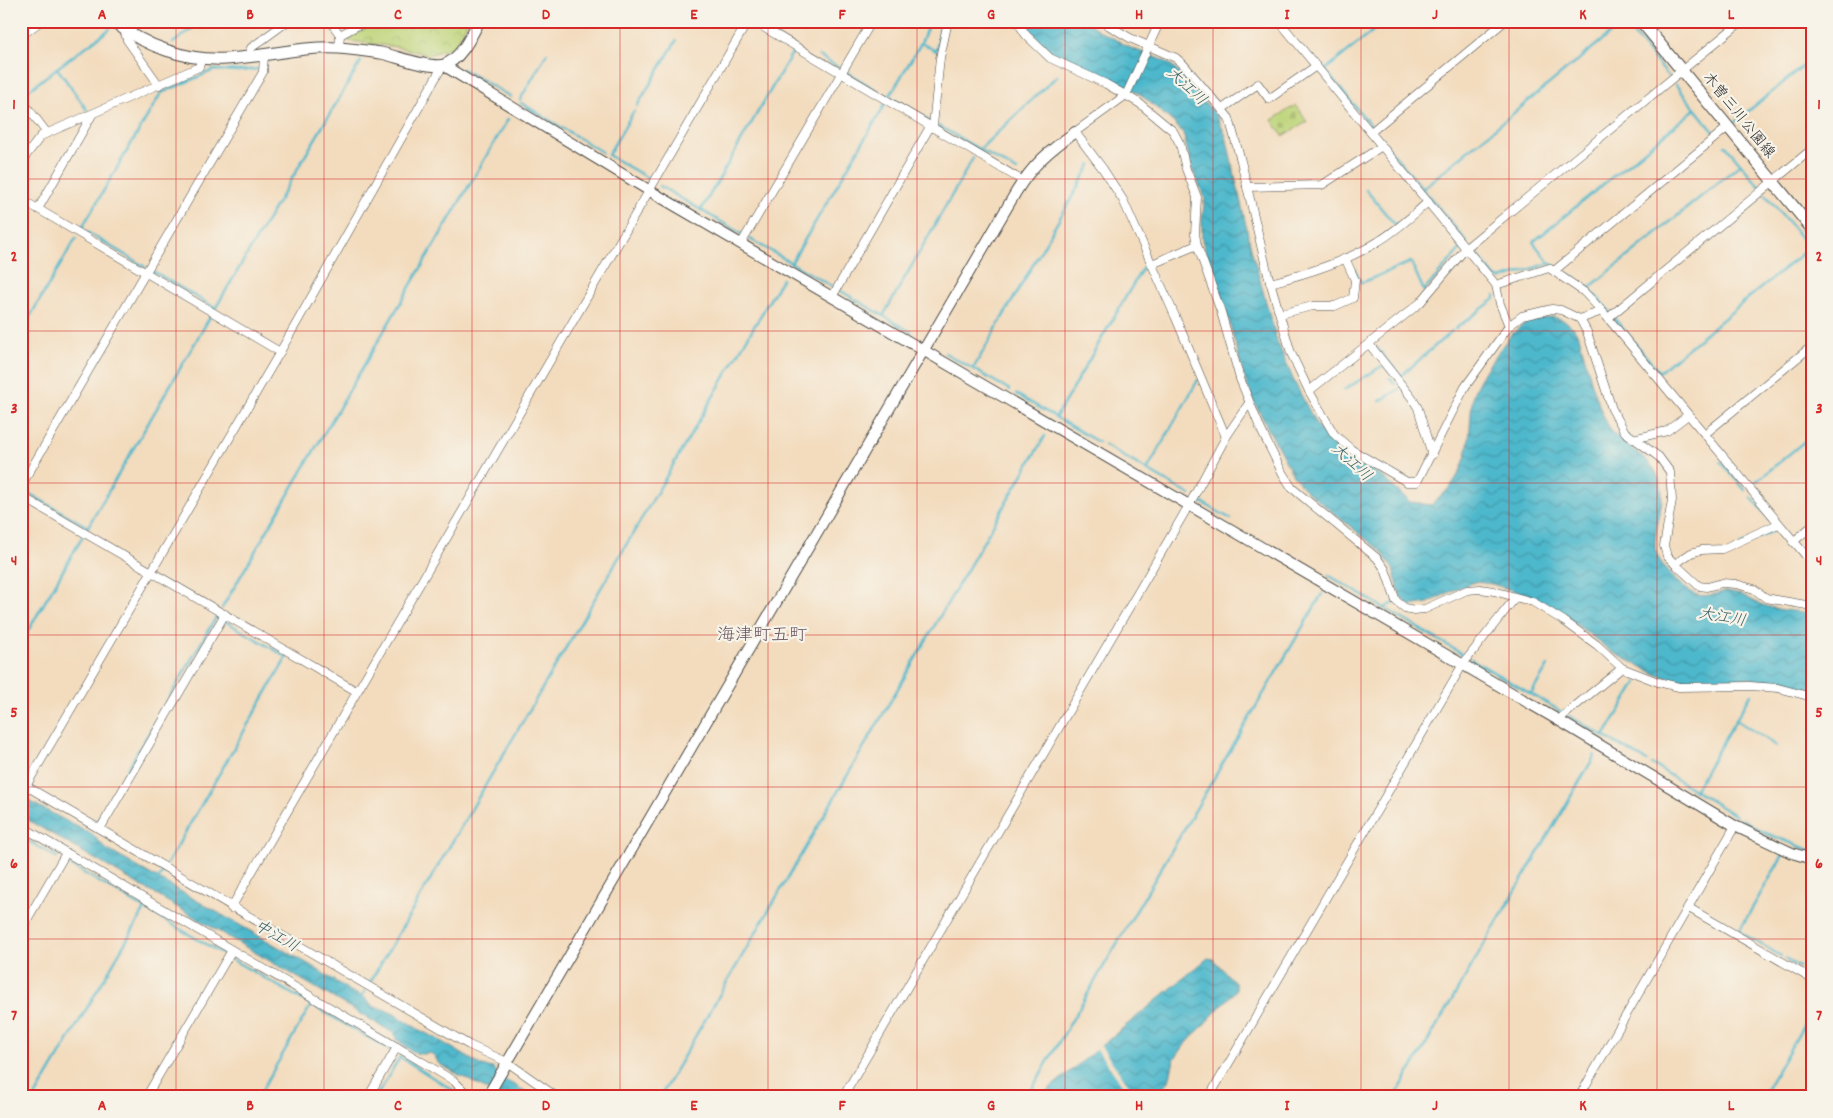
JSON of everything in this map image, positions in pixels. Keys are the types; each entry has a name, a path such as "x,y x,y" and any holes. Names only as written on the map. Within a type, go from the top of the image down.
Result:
{"main road":[{"path":"113,21 124,30 156,46 202,58 225,59 312,49 339,48 379,53 429,65 443,65 452,60 461,51 479,21"},
{"name":"木曽三川公園線","path":"1640,21 1812,229"}],"street":[{"path":"21,36 41,21"},
{"path":"247,57 251,48 288,21"},
{"path":"330,21 340,35 339,48"},
{"path":"340,35 366,21"},
{"path":"231,908 748,21"},
{"path":"753,21 1023,181"},
{"path":"741,244 872,21"},
{"path":"832,297 932,126 940,58 948,21"},
{"path":"1017,21 1026,35 1050,58 1127,94 1173,131 1180,144 1186,169 1197,197 1195,226 1197,245 1221,312 1240,379 1249,403 1283,474 1292,488 1377,558 1385,569 1396,601 1400,605 1414,610 1425,609 1467,590 1480,589 1533,602 1564,621 1597,645 1622,668 1658,682 1679,687 1750,686 1778,688 1812,697"},
{"path":"1101,21 1130,38 1176,58 1184,64 1229,118 1270,283 1291,354 1309,392 1334,434 1352,450 1407,482 1417,482 1466,387 1508,326 1522,316 1552,309 1561,310 1580,319 1587,332 1612,409 1626,432 1659,457 1670,472 1672,500 1664,546 1667,556 1699,586 1707,587 1722,583 1736,584 1754,589 1766,598 1812,606"},
{"path":"487,1097 922,350 1023,181 1035,164 1053,147 1127,94 1160,21"},
{"path":"1279,21 1496,285 1508,326"},
{"path":"1371,132 1505,21"},
{"path":"1309,392 1420,303 1466,248 1742,21"},
{"path":"124,30 127,40 159,85"},
{"path":"21,486 263,72 264,55"},
{"path":"21,162 41,136 199,67 202,58"},
{"path":"558,1097 506,1065 231,908 100,828 24,785 152,572 443,65 650,191 1463,664 1735,826 1812,859"},
{"path":"1222,109 1258,84 1269,100 1316,66"},
{"path":"21,99 48,134"},
{"path":"38,209 92,115"},
{"path":"1554,271 1728,127"},
{"path":"1075,132 1103,169 1123,200 1226,437"},
{"path":"1247,187 1322,185 1382,146"},
{"path":"1580,319 1605,314 1812,150"},
{"path":"21,199 280,352"},
{"path":"1270,283 1300,275 1345,258 1377,243 1428,202"},
{"path":"1152,264 1197,245"},
{"path":"1280,314 1313,306 1335,306 1352,298 1355,280 1345,258"},
{"path":"1496,285 1549,268 1584,292 1605,314 1812,563"},
{"path":"1369,344 1418,408 1432,455"},
{"path":"1705,434 1812,346"},
{"path":"843,1097 1189,505 1226,437 1249,403"},
{"path":"1634,439 1667,431 1688,415"},
{"path":"21,496 356,691"},
{"path":"1675,564 1691,553 1701,550 1722,549 1778,524"},
{"path":"1794,542 1812,526"},
{"path":"1209,1097 1463,664 1515,598"},
{"path":"100,828 225,614"},
{"path":"1558,720 1622,668"},
{"path":"21,826 454,1081 470,1097"},
{"path":"1579,1097 1735,826"},
{"path":"21,930 66,853"},
{"path":"1689,908 1812,979"},
{"path":"146,1097 232,950"},
{"path":"368,1097 397,1047"}],"green space":[{"path":"380,21 468,21 455,46 429,55 397,47 349,41 348,39"},
{"path":"1296,105 1307,122 1283,136 1272,120"}],"water":[{"name":"大江川","path":"1025,21 1085,21 1131,48 1163,60 1174,67 1216,115 1226,136 1251,248 1277,341 1293,379 1317,426 1332,444 1350,458 1383,477 1410,502 1431,505 1450,487 1460,470 1468,447 1473,396 1479,381 1499,351 1517,329 1532,321 1547,317 1563,320 1579,336 1602,413 1613,433 1643,457 1657,474 1662,491 1662,500 1655,545 1656,552 1664,567 1685,588 1698,595 1706,596 1732,592 1772,608 1812,613 1812,690 1747,678 1684,681 1660,676 1612,652 1563,614 1534,597 1492,584 1475,582 1428,603 1410,606 1401,598 1393,569 1381,551 1305,490 1293,475 1255,404 1245,380 1221,291 1202,240 1205,198 1192,169 1183,133 1140,94 1051,51 1034,35"},
{"path":"21,797 93,835 106,849 312,966 350,991 365,998 372,1006 394,1014 482,1066 493,1068 505,1080 536,1097 500,1097 439,1064 433,1055 414,1052 396,1039 395,1034 21,816"},
{"path":"1208,958 1213,959 1236,984 1236,990 1184,1046 1174,1060 1169,1081 1155,1097 1039,1097"}],"pier":[{"path":"1100,1045 1137,1097 1131,1097 1096,1048"}],"waterway":[{"path":"173,43 202,21"},
{"path":"349,35 376,21"},
{"path":"889,97 921,43 929,23 926,21"},
{"path":"921,43 936,51 942,21"},
{"path":"1367,21 1374,30 1325,70 1372,127"},
{"path":"1374,30 1385,21"},
{"path":"1623,22 1669,77"},
{"path":"1423,188 1623,23"},
{"path":"57,68 110,29"},
{"path":"637,106 676,41"},
{"path":"701,210 795,48"},
{"path":"520,100 547,53"},
{"path":"819,56 840,68"},
{"path":"1735,122 1812,59"},
{"path":"215,309 361,61"},
{"path":"21,90 24,94 57,68 87,110"},
{"path":"80,231 161,93 214,70 239,71 258,69"},
{"path":"463,69 511,97"},
{"path":"847,72 878,91"},
{"path":"980,149 1057,76"},
{"path":"1675,84 1714,132"},
{"path":"891,98 928,120"},
{"path":"521,103 602,152"},
{"path":"791,263 886,103"},
{"path":"1550,263 1533,242 1695,109"},
{"path":"634,111 608,155 648,178"},
{"path":"222,608 508,119"},
{"path":"939,126 1017,171"},
{"path":"1378,135 1467,242"},
{"path":"1725,145 1760,187"},
{"path":"883,316 973,158"},
{"path":"973,369 1091,164"},
{"path":"1589,288 1741,164"},
{"path":"660,186 742,234"},
{"path":"1366,190 1397,225"},
{"path":"1765,194 1812,251"},
{"path":"82,229 145,267"},
{"path":"21,332 76,238"},
{"path":"750,239 833,287"},
{"path":"1354,268 1361,283 1411,262 1424,291 1461,248"},
{"path":"1615,319 1659,372 1809,248"},
{"path":"1474,251 1495,277 1501,279 1550,263 1554,266"},
{"path":"1056,417 1146,262"},
{"path":"151,270 215,308"},
{"path":"1561,270 1589,288 1610,312"},
{"path":"369,984 782,279"},
{"path":"839,290 911,332"},
{"path":"1455,329 1495,299 1495,296"},
{"path":"86,530 210,317"},
{"path":"1377,348 1401,376 1452,331"},
{"path":"945,353 1010,390"},
{"path":"1344,390 1382,366"},
{"path":"1390,378 1395,384"},
{"path":"1147,470 1198,380"},
{"path":"1380,401 1399,389"},
{"path":"1016,394 1098,442"},
{"path":"1752,485 1812,435"},
{"path":"660,1097 1045,436"},
{"path":"1104,445 1190,495"},
{"path":"1721,462 1745,490"},
{"path":"23,490 88,527"},
{"path":"1751,497 1770,520"},
{"path":"1196,499 1231,519"},
{"path":"1740,546 1777,529"},
{"path":"21,643 83,536"},
{"path":"1328,575 1384,608 1394,603"},
{"path":"1027,1097 1322,594"},
{"path":"1464,655 1507,602"},
{"path":"1384,608 1464,655"},
{"path":"96,823 218,614"},
{"path":"167,864 287,657 225,621"},
{"path":"1471,659 1562,712"},
{"path":"1531,694 1548,666"},
{"path":"1604,736 1637,682"},
{"path":"1694,791 1751,694"},
{"path":"1569,716 1647,761"},
{"path":"1736,720 1776,746"},
{"path":"1395,1097 1595,755"},
{"path":"1652,764 1736,816"},
{"path":"1742,819 1763,832 1812,851"},
{"path":"21,837 58,858"},
{"path":"1739,931 1783,855"},
{"path":"65,862 226,956"},
{"path":"157,881 163,871"},
{"path":"1697,907 1781,956"},
{"path":"35,1097 145,909"},
{"path":"231,959 392,1051"},
{"path":"1785,959 1799,967"},
{"path":"361,999 365,991"},
{"path":"258,1097 311,1005"},
{"path":"1762,1097 1812,1011"},
{"path":"400,1057 451,1089 457,1097"},
{"path":"376,1097 400,1057"}],"district":[{"name":"海津町五町","path":"762,636"}],"water label":[{"name":"中江川","path":"276,937"}]}
